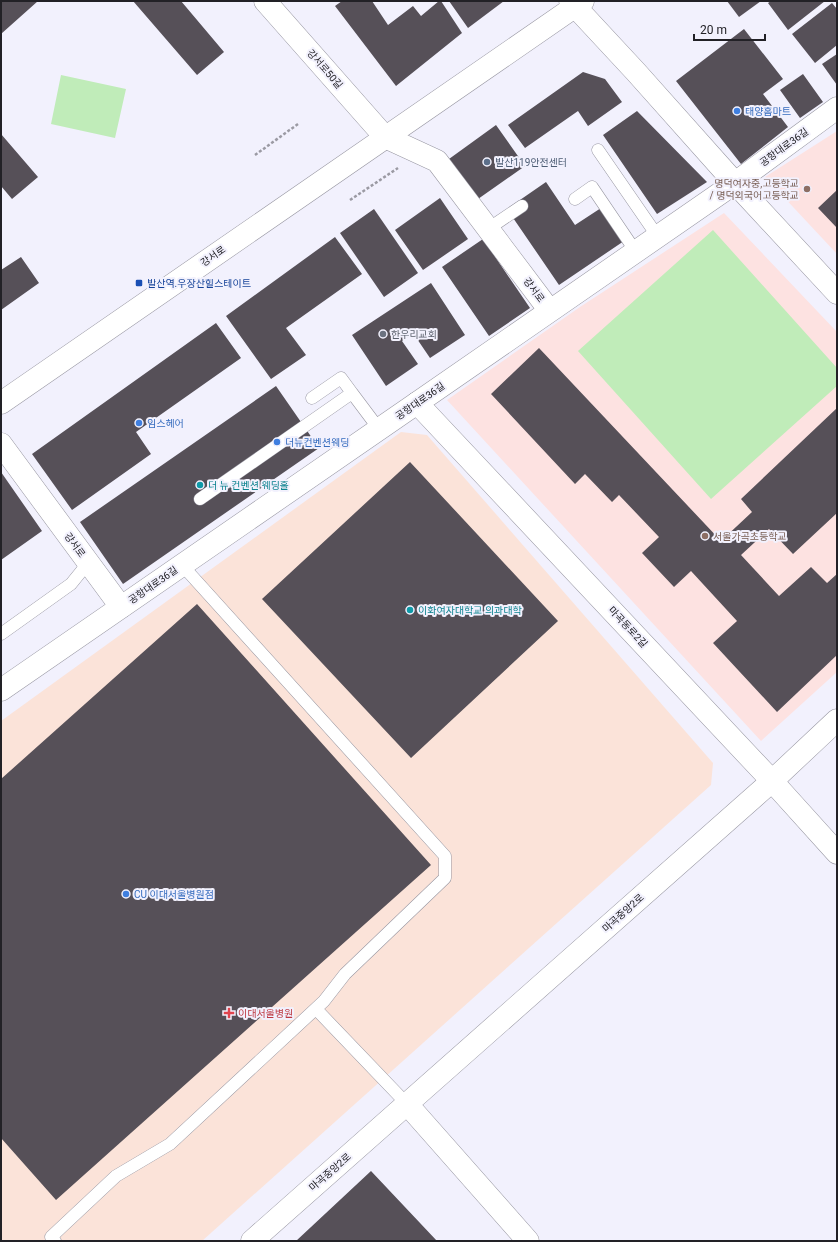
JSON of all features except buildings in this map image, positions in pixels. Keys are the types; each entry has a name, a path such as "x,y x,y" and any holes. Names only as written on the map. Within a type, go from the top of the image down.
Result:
{"street":[{"name":"강서로50길","path":"265,1 385,137"},
{"name":"강서로","path":"1,403 576,3 735,183 837,293"},
{"name":"공항대로36길","path":"1,690 658,237 735,183 837,108"},
{"name":"강서로","path":"385,137 437,161 550,311"},
{"name":"마곡동로2길","path":"417,403 772,781 837,853"},
{"name":"강서로","path":"1,444 121,607"},
{"name":"마곡중앙2로","path":"252,1241 772,781 837,720"},
{"path":"407,1104 528,1241"}],"lane":[{"path":"598,150 658,237"},
{"path":"575,199 592,187 636,252"},
{"path":"488,229 522,206"},
{"path":"312,398 341,378 379,429"},
{"path":"200,499 352,393"},
{"path":"1,634 71,584 88,563"},
{"path":"54,1241 51,1237 116,1176 170,1144 316,1009 345,974 445,878 445,856 182,564"},
{"path":"316,1009 407,1104"}],"path":[{"path":"255,154 298,124"},
{"path":"350,200 400,166"}],"shaded area":[{"name":"명덕여자중,고등학교 / 명덕외국어고등학교","path":"837,131 837,254 765,177"},
{"name":"서울가곡초등학교","path":"724,213 837,332 837,672 761,741 447,400 580,307"},
{"name":"이대서울병원","path":"401,432 427,435 713,763 711,785 202,1241 1,1241 1,721"}],"green space":[{"path":"61,75 126,89 115,138 51,124"},
{"path":"713,230 837,368 837,386 711,499 578,351"}],"place":[{"name":"태양홈마트","path":"737,111"},
{"name":"발산119안전센터","path":"487,162"},
{"name":"명덕여자중,고등학교 / 명덕외국어고등학교","path":"807,189"},
{"name":"발산역.우장산힐스테이트","path":"139,283"},
{"name":"한우리교회","path":"383,334"},
{"name":"임스헤어","path":"139,423"},
{"name":"더뉴컨벤션웨딩","path":"277,442"},
{"name":"더 뉴 컨벤션 웨딩홀","path":"200,485"},
{"name":"서울가곡초등학교","path":"705,536"},
{"name":"이화여자대학교 의과대학","path":"410,610"},
{"name":"CU 이대서울병원점","path":"126,894"},
{"name":"이대서울병원","path":"229,1013"}]}
